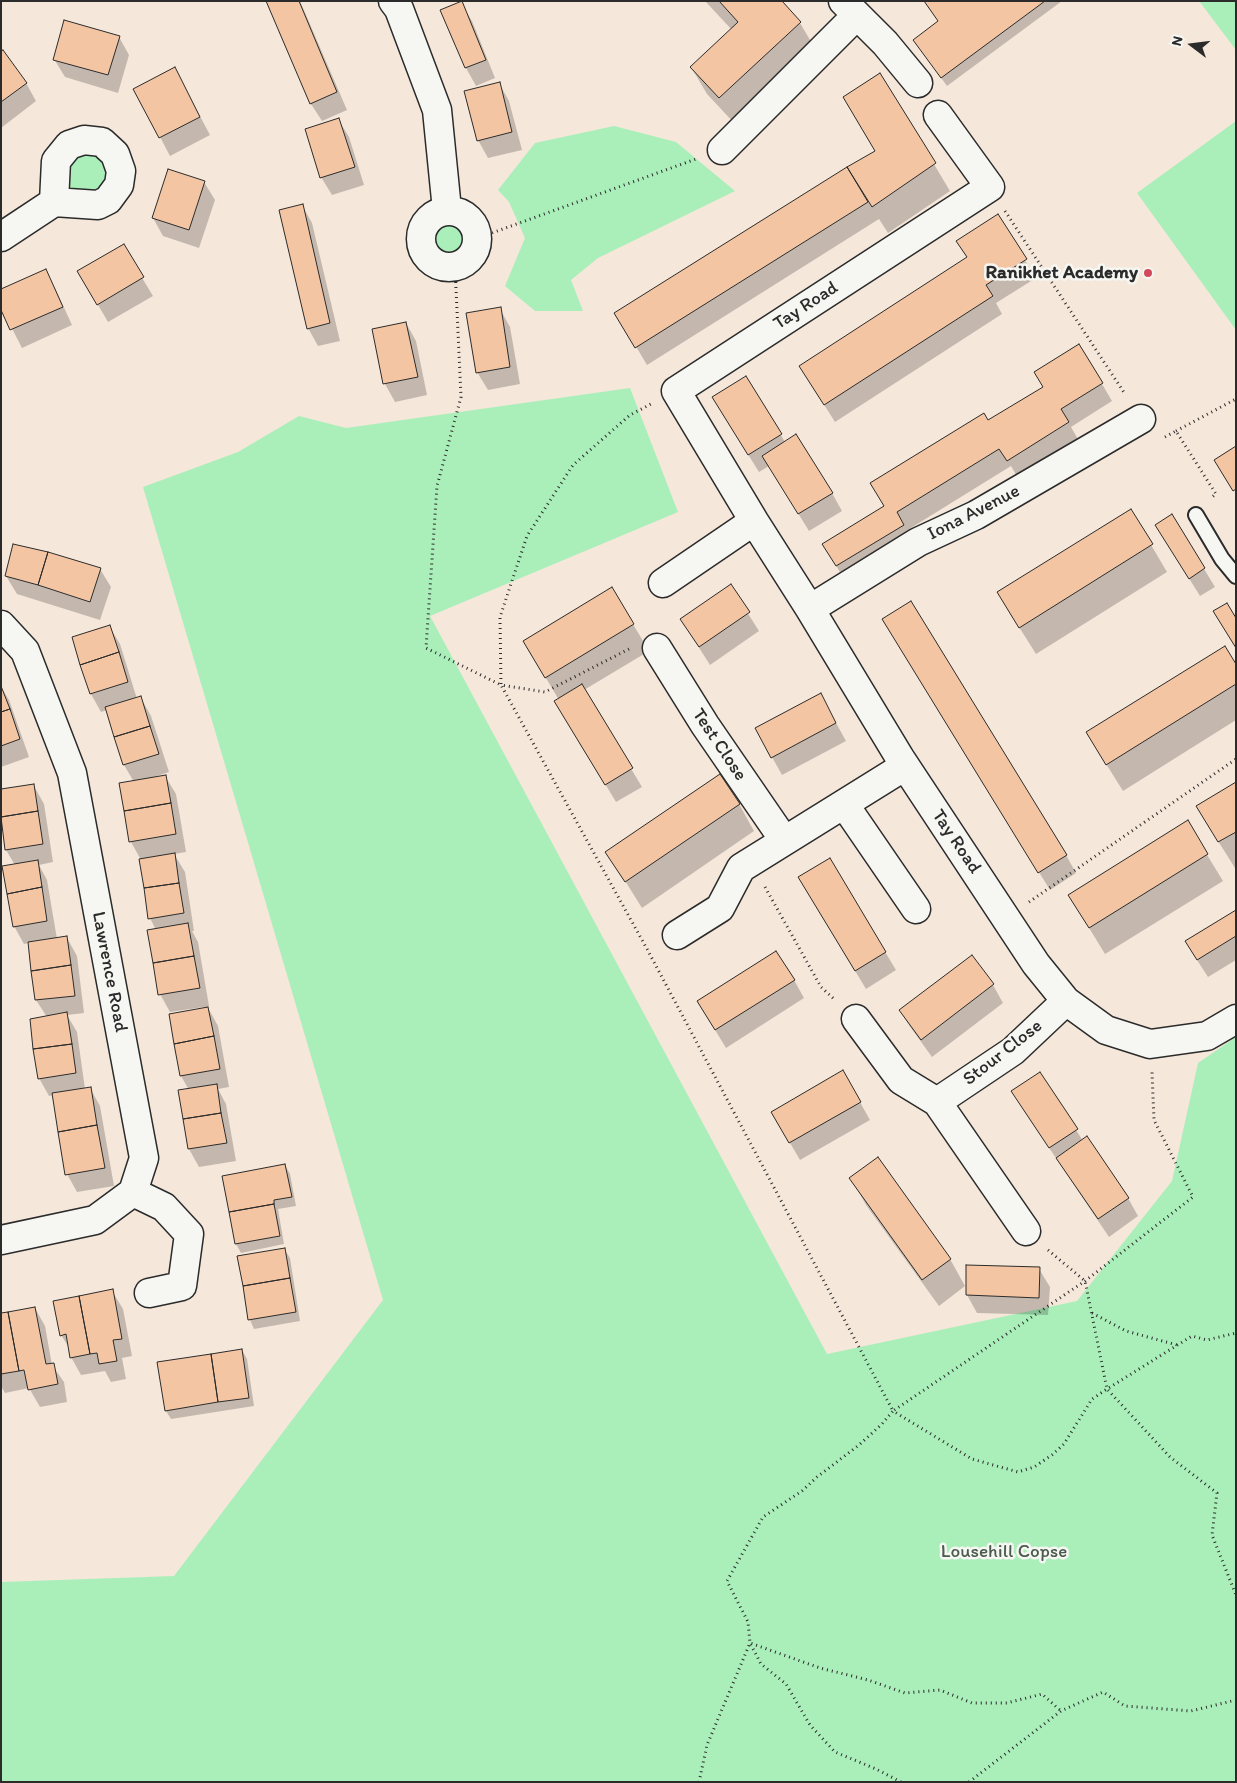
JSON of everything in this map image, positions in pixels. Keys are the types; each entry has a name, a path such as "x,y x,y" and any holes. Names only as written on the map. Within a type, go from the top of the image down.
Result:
{"street":[{"path":"393,1 399,9 437,110 447,210"},
{"path":"722,150 850,9 885,43 918,83"},
{"path":"938,116 990,187"},
{"name":"Tay Road","path":"990,187 676,391 905,766 1036,964 1066,1001 1106,1030 1150,1044 1207,1036 1236,1018"},
{"path":"1,237 54,202"},
{"path":"447,210 460,212 474,223 478,238 475,250 469,260 455,267 440,266 427,257 420,242 422,229 428,219 447,210"},
{"name":"Iona Avenue","path":"810,609 918,542 976,515 1141,419"},
{"path":"663,583 754,521"},
{"name":"Lawrence Road","path":"1,625 25,651 72,773 144,1158 133,1192"},
{"name":"Test Close","path":"657,648 706,726 784,840"},
{"path":"677,935 720,908 742,868 751,861 905,766"},
{"path":"844,804 916,909"},
{"name":"Stour Close","path":"937,1102 1013,1051 1066,1001"},
{"path":"856,1019 901,1080 937,1102 1026,1231"},
{"path":"1,1240 95,1220 133,1192 164,1207 189,1234 182,1286 148,1293"}],"lane":[{"path":"1196,516 1222,560 1236,576"}],"path":[{"path":"478,238 722,150"},
{"path":"990,187 1156,441 1236,398"},
{"path":"455,267 461,396 436,486 426,648 501,685 545,692 630,648 657,648"},
{"path":"676,391 630,415 574,465 527,536 500,616 501,685 647,949 892,1411 972,1459 1018,1472 1034,1467 1064,1444 1092,1399 1107,1389 1192,1336 1207,1340 1236,1333"},
{"path":"1176,431 1216,494 1196,516"},
{"path":"1007,918 1236,759"},
{"path":"751,861 821,987 856,1019"},
{"path":"901,1782 835,1752 810,1725 786,1684 761,1664 750,1643 748,1622 727,1581 763,1517 802,1491 864,1439 892,1411 1085,1280 1193,1196 1154,1120 1150,1044"},
{"path":"1026,1231 1085,1280 1107,1389 1170,1457 1217,1493 1212,1535 1236,1595"},
{"path":"1091,1312 1126,1331 1178,1345"},
{"path":"750,1643 820,1668 868,1680 905,1693 940,1690 972,1703 1007,1703 1042,1694 1061,1711"},
{"path":"698,1782 707,1744 750,1643"},
{"path":"969,1782 1061,1711 1103,1692 1125,1706 1191,1711 1236,1700"}],"green space":[{"path":"1199,1 1236,1 1236,50"},
{"path":"1236,121 1236,330 1137,193"},
{"path":"614,126 676,142 735,191 598,258 571,280 583,311 535,311 505,286 525,238 509,202 498,190 535,143"},
{"path":"102,142 119,185 75,204 55,179 56,161"},
{"path":"444,211 454,211 469,219 475,228 477,239 475,250 469,259 454,267 444,267 433,262 426,255 421,244 421,234 426,223 433,216"},
{"name":"Lousehill Copse","path":"630,388 678,512 430,616 827,1354 1077,1301 1172,1181 1198,1063 1236,1037 1236,1782 1,1782 1,1582 174,1576 383,1300 143,487 238,452 299,416 346,428"}],"building":[{"path":"266,1 299,1 337,92 310,104"},
{"path":"462,1 486,60 465,68 440,10"},
{"path":"719,1 782,1 801,22 719,98 690,67 738,22"},
{"path":"924,1 1045,1 941,78 913,40 938,21"},
{"path":"64,20 120,36 108,75 53,60"},
{"path":"3,50 27,83 1,102 1,51"},
{"path":"175,67 200,117 159,138 133,89"},
{"path":"880,73 936,163 872,207 847,167 875,151 843,97"},
{"path":"500,82 512,132 477,141 464,91"},
{"path":"339,118 355,167 320,178 305,129"},
{"path":"847,167 868,202 635,348 614,313"},
{"path":"168,169 205,181 189,230 152,218"},
{"path":"303,204 330,323 307,329 279,210"},
{"path":"998,214 1027,259 986,285 993,296 824,405 799,366 967,257 956,241"},
{"path":"124,244 144,277 97,305 77,271"},
{"path":"46,269 63,307 10,330 1,310 1,289"},
{"path":"501,307 510,367 476,373 466,313"},
{"path":"406,322 418,377 383,384 372,329"},
{"path":"1079,344 1103,383 1061,409 1069,422 1007,461 999,449 897,512 904,525 836,566 822,544 884,506 870,483 984,413 988,420 1043,387 1034,372"},
{"path":"746,376 782,434 748,455 712,397"},
{"path":"796,434 833,493 798,514 762,456"},
{"path":"1236,446 1236,489 1233,491 1214,460"},
{"path":"1131,509 1153,544 1019,628 997,592"},
{"path":"1172,514 1205,568 1189,579 1155,525"},
{"path":"13,544 48,552 38,585 5,576"},
{"path":"48,552 101,568 90,602 38,585"},
{"path":"731,584 750,612 699,647 680,619"},
{"path":"612,587 634,624 545,678 523,641"},
{"path":"911,601 1067,855 1038,873 882,619"},
{"path":"1227,603 1236,618 1236,648 1213,611"},
{"path":"110,625 119,652 80,665 72,637"},
{"path":"1225,646 1236,664 1236,684 1106,765 1086,732"},
{"path":"119,652 128,682 90,694 80,665"},
{"path":"582,684 633,768 605,785 554,701"},
{"path":"1,686 10,709 1,712"},
{"path":"821,693 836,723 771,758 755,728"},
{"path":"141,696 150,726 114,737 105,707"},
{"path":"10,709 20,739 1,746 1,712"},
{"path":"150,726 159,754 123,765 114,737"},
{"path":"720,774 740,804 625,882 605,852"},
{"path":"166,775 171,803 124,811 119,783"},
{"path":"1236,782 1236,832 1218,842 1196,806"},
{"path":"34,784 38,811 1,817 1,789"},
{"path":"171,803 176,834 129,842 124,811"},
{"path":"38,811 43,844 5,850 1,817"},
{"path":"1188,820 1208,854 1089,928 1068,895"},
{"path":"175,853 179,883 144,888 139,859"},
{"path":"830,858 886,952 855,971 798,877"},
{"path":"38,860 42,887 7,894 2,866"},
{"path":"179,883 184,913 148,919 144,888"},
{"path":"42,887 47,921 13,927 7,894"},
{"path":"1236,910 1236,936 1197,960 1185,941"},
{"path":"188,923 194,956 153,963 147,930"},
{"path":"67,936 71,965 31,971 28,942"},
{"path":"776,951 795,980 715,1030 697,1001"},
{"path":"972,955 994,984 921,1040 899,1010"},
{"path":"194,956 200,988 158,995 153,963"},
{"path":"71,965 75,996 35,1000 31,971"},
{"path":"208,1007 214,1036 174,1044 169,1014"},
{"path":"67,1012 72,1044 33,1049 30,1019"},
{"path":"214,1036 220,1069 180,1076 174,1044"},
{"path":"72,1044 76,1073 38,1079 33,1049"},
{"path":"843,1070 861,1102 789,1143 771,1112"},
{"path":"1040,1072 1078,1129 1049,1148 1011,1091"},
{"path":"217,1084 221,1113 183,1119 178,1090"},
{"path":"91,1087 97,1125 58,1132 52,1093"},
{"path":"221,1113 227,1143 188,1149 183,1119"},
{"path":"97,1125 105,1168 65,1175 58,1132"},
{"path":"1087,1136 1129,1198 1098,1219 1056,1158"},
{"path":"878,1157 951,1259 922,1280 849,1178"},
{"path":"285,1164 292,1197 274,1200 274,1204 229,1212 222,1176"},
{"path":"274,1204 280,1236 235,1244 229,1212"},
{"path":"285,1248 290,1278 243,1286 237,1256"},
{"path":"966,1265 1040,1267 1039,1298 966,1295"},
{"path":"290,1278 296,1312 248,1320 243,1286"},
{"path":"113,1289 122,1339 113,1340 117,1361 99,1364 97,1353 90,1354 79,1296"},
{"path":"79,1296 90,1354 70,1358 66,1334 60,1336 53,1301"},
{"path":"35,1307 46,1364 54,1363 58,1384 28,1390 24,1370 19,1371 8,1312"},
{"path":"8,1312 19,1371 1,1374 1,1313"},
{"path":"242,1349 249,1398 218,1402 211,1354"},
{"path":"211,1354 218,1402 165,1411 157,1362"}],"place":[{"name":"Ranikhet Academy","path":"1148,273"}]}
